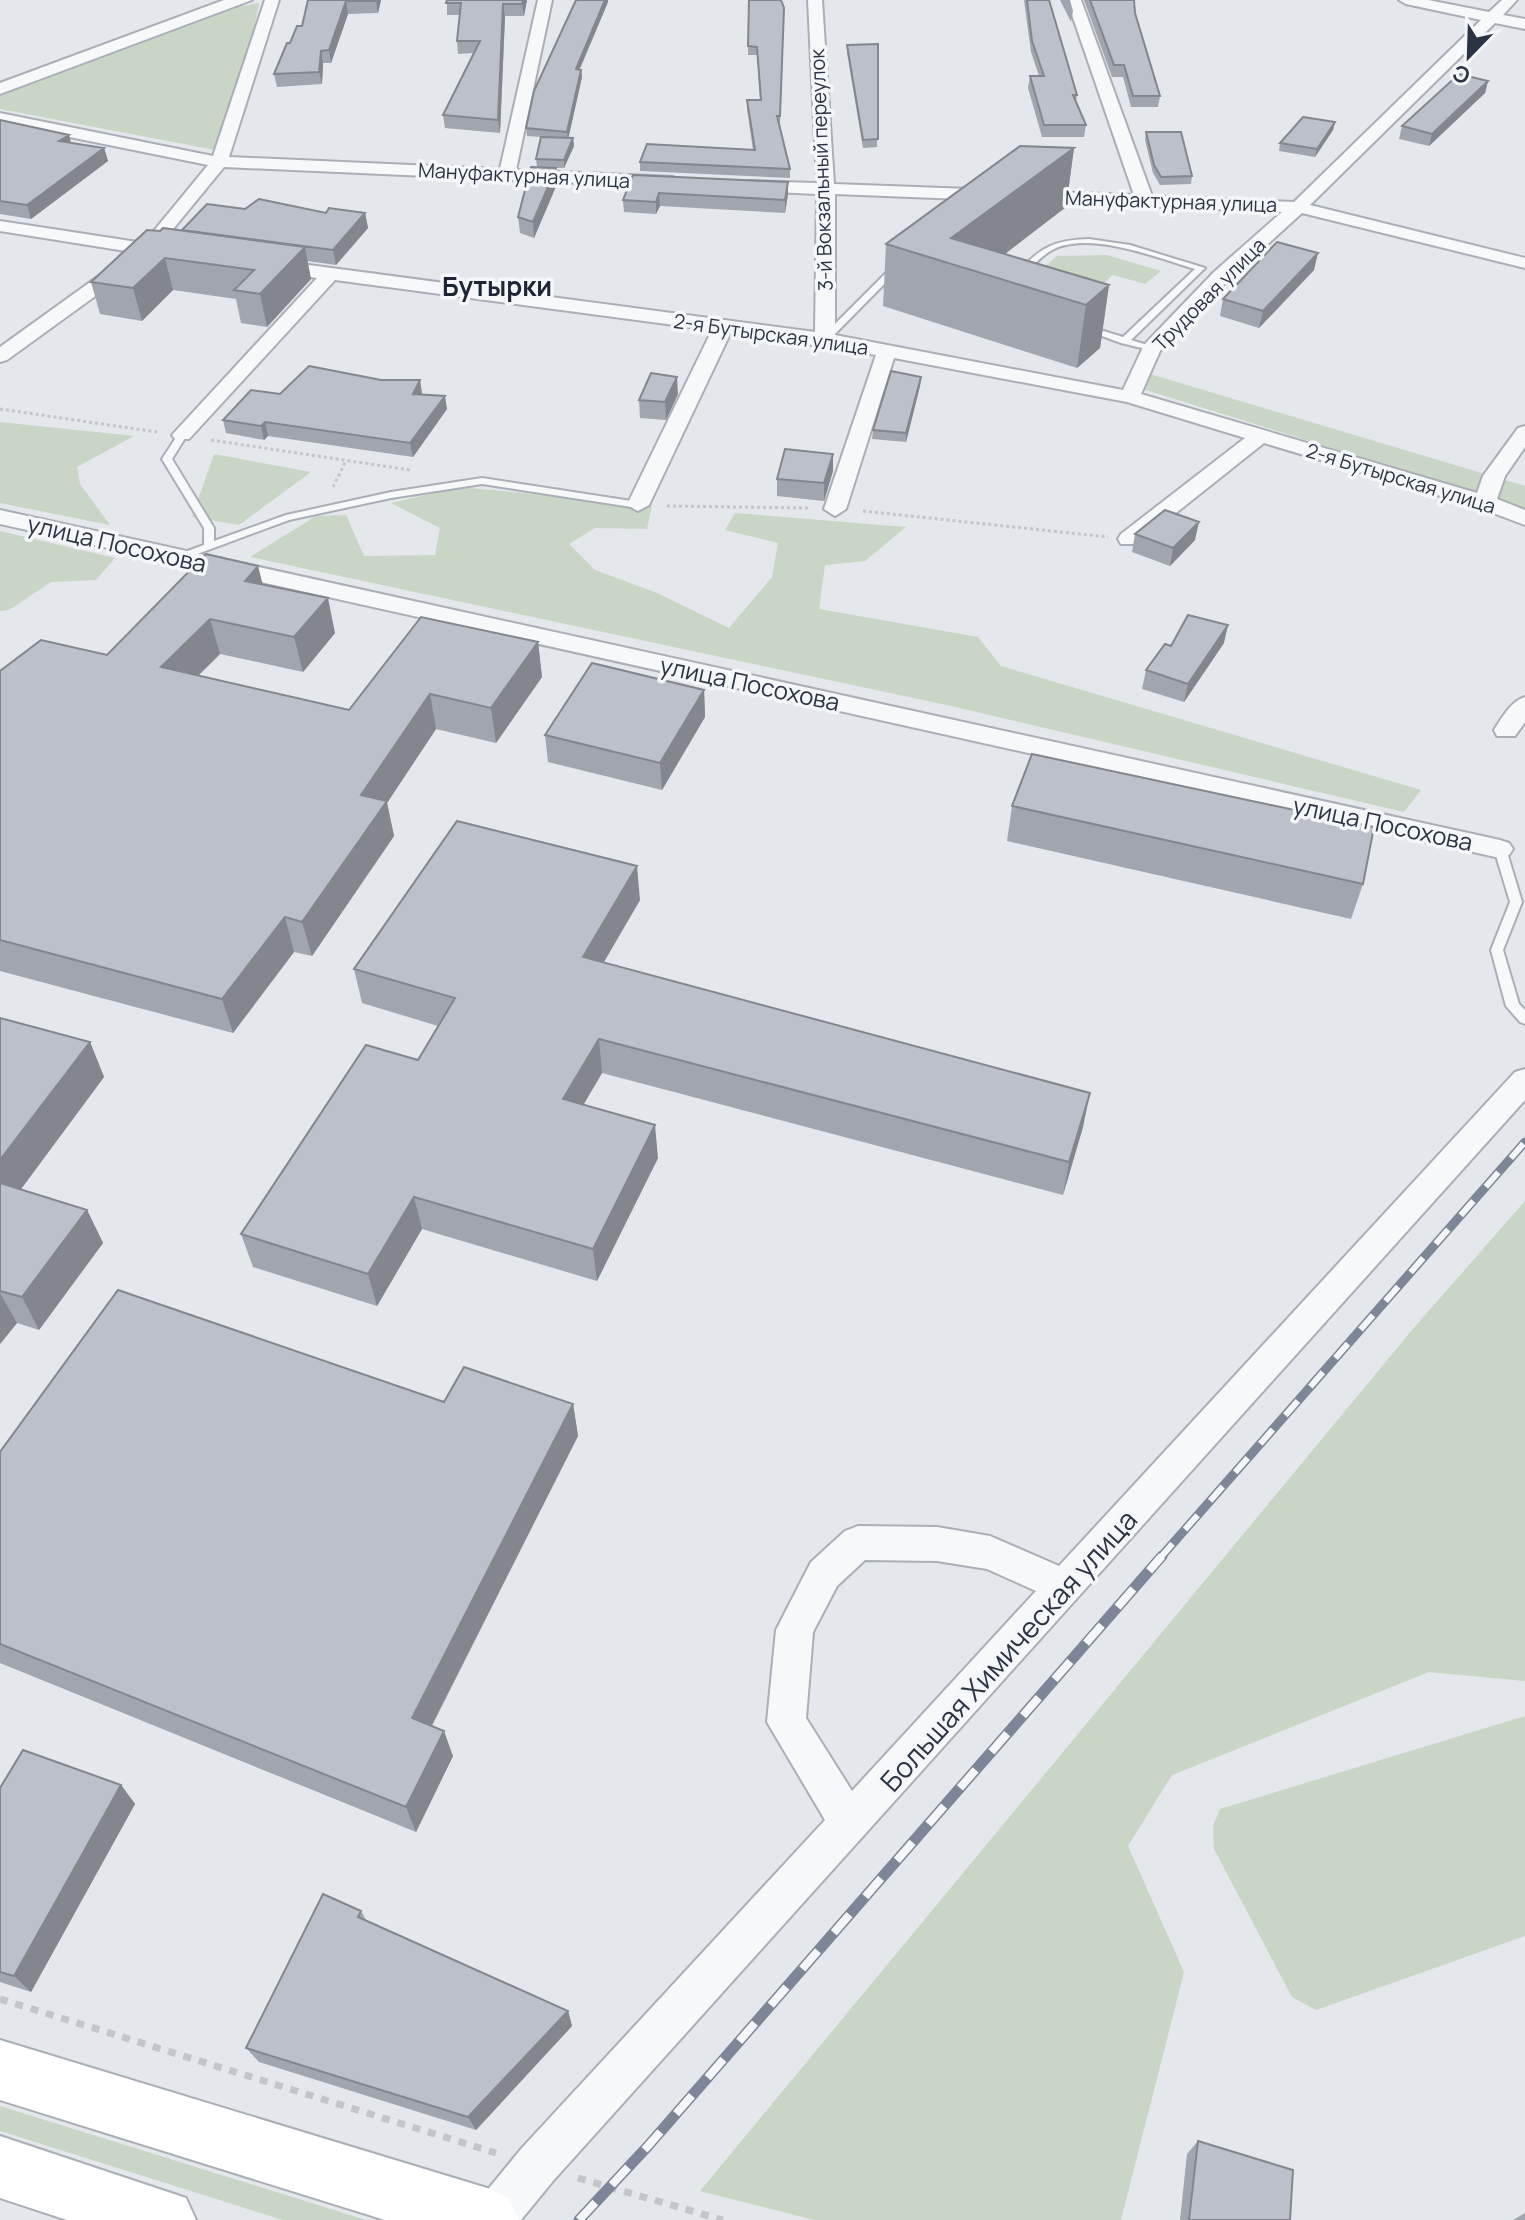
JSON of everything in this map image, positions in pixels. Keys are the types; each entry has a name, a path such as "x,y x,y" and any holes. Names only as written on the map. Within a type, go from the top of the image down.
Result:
{"main road":[{"path":"0,2070 490,2220"},
{"path":"0,2167 164,2220"}],"street":[{"path":"0,89 217,6 245,0"},
{"path":"0,356 148,249 219,162 272,0"},
{"path":"507,174 545,0"},
{"name":"3-й Вокзальный переулок","path":"815,0 826,189 825,339"},
{"path":"1074,0 1144,199"},
{"path":"1406,0 1525,24"},
{"name":"Трудовая улица","path":"1130,397 1151,349 1221,276 1298,207 1510,0"},
{"name":"Мануфактурная улица","path":"0,118 219,162 698,183"},
{"name":"Мануфактурная улица","path":"730,185 1298,207 1525,263"},
{"path":"0,226 193,255"},
{"name":"2-я Бутырская улица","path":"254,263 825,339 1130,397 1485,502 1525,518"},
{"path":"182,435 330,274"},
{"path":"638,505 724,326"},
{"path":"835,509 887,351"},
{"path":"1485,502 1494,476 1525,432"},
{"path":"1129,539 1260,436"},
{"name":"улица Посохова","path":"0,517 1500,849"},
{"path":"1506,730 1525,705"},
{"name":"Большая Химическая улица","path":"490,2220 1525,1080"},
{"path":"850,1824 786,1722 795,1630 824,1574 858,1543 937,1544 990,1553 1066,1586"}],"lane":[{"path":"1016,277 1052,246 1080,243 1114,244 1201,268 1124,341"},
{"path":"825,339 905,259"},
{"path":"1081,328 1151,349"},
{"path":"182,435 167,459 209,528 209,547"},
{"path":"181,557 286,518 391,495 482,481 638,505"},
{"path":"1500,849 1516,902 1497,950 1513,1006 1525,1019"}],"path":[{"path":"638,505 835,509 1129,539"},
{"path":"0,1999 723,2220"}],"green space":[{"path":"259,3 231,153 0,109 0,93 213,12"},
{"path":"1107,255 1161,271 1145,284 1113,275 1068,316 1008,298 1057,256"},
{"path":"1140,371 1525,486 1525,512 1486,496 1136,387"},
{"path":"0,422 134,436 77,467 80,484 110,525 0,503"},
{"path":"214,454 311,472 239,525 192,517"},
{"path":"459,487 652,505 647,529 595,528 569,544 595,570 657,593 729,628 772,577 778,543 725,530 735,513 906,527 865,561 825,565 819,609 978,637 1001,666 1421,790 1404,812 951,706 250,557 316,516 346,515 364,556 435,555 440,528 391,503"},
{"path":"0,531 115,558 96,580 51,582 9,610 0,611"},
{"path":"1525,1201 1525,1681 1429,1672 1172,1775 1128,1846 1184,1972 1121,2220 814,2220 700,2191 1412,1330"},
{"path":"1525,1716 1525,1936 1316,2010 1292,1997 1214,1849 1213,1826 1220,1809"},
{"path":"0,2106 366,2220 283,2220 0,2131"}],"building":[{"path":"308,0 376,1 346,1 329,50 321,51 319,72 274,74 287,43 290,43 297,26 302,26"},
{"path":"447,0 523,0 522,4 503,4 498,120 443,115 480,41 457,41 461,3 446,3"},
{"path":"576,0 605,0 576,69 581,70 567,132 526,128 534,91"},
{"path":"749,0 781,0 784,8 780,116 777,116 790,169 640,162 647,144 755,150 747,100 761,100 757,47 748,46"},
{"path":"1027,0 1049,0 1077,95 1073,95 1086,125 1044,125 1030,76 1044,76 1032,41"},
{"path":"1090,0 1134,0 1135,13 1160,96 1133,96 1124,65 1114,65"},
{"path":"878,44 878,139 863,140 847,45"},
{"path":"1459,74 1488,81 1432,134 1402,126"},
{"path":"1303,117 1335,122 1317,149 1280,143"},
{"path":"0,120 69,135 59,141 104,148 27,205 0,201"},
{"path":"1146,132 1181,132 1192,176 1161,177 1154,165"},
{"path":"541,137 573,138 564,160 536,159"},
{"path":"1020,146 1074,148 951,238 1109,285 1086,305 886,244"},
{"path":"531,167 556,168 533,222 518,217"},
{"path":"633,175 788,182 785,200 659,193 656,202 623,200"},
{"path":"259,199 326,213 329,208 365,213 333,250 182,230 207,204 245,209"},
{"path":"163,228 305,247 260,294 234,290 254,270 165,258 133,288 91,282 147,230 160,231"},
{"path":"1277,242 1318,253 1263,311 1223,299"},
{"path":"309,366 381,380 420,380 413,394 445,396 410,443 265,422 261,426 223,420 251,390 280,394"},
{"path":"891,371 921,377 906,433 873,430"},
{"path":"651,373 677,377 665,402 639,400"},
{"path":"785,449 833,454 824,483 777,479"},
{"path":"1165,510 1199,522 1173,548 1135,534"},
{"path":"206,554 258,566 245,581 328,598 294,637 210,619 161,667 349,710 421,617 538,642 491,708 430,694 361,795 387,801 302,922 285,917 222,999 0,940 0,671 41,640 107,655"},
{"path":"1188,615 1228,625 1188,684 1146,670 1165,644 1171,646"},
{"path":"592,663 704,690 660,763 545,735"},
{"path":"1032,754 1374,827 1363,884 1012,806"},
{"path":"457,821 637,866 583,957 1090,1093 1069,1162 599,1039 563,1099 655,1125 593,1249 414,1197 368,1274 241,1234 366,1045 418,1060 455,998 354,969"},
{"path":"0,1018 90,1042 0,1160"},
{"path":"0,1183 87,1210 22,1297 0,1291"},
{"path":"118,1290 444,1402 464,1367 573,1404 412,1718 444,1731 406,1807 0,1644 0,1452"},
{"path":"23,1750 121,1785 14,1976 0,1972 0,1788"},
{"path":"323,1894 361,1911 358,1917 568,2011 468,2117 246,2048"},
{"path":"1198,2141 1293,2170 1290,2220 1189,2220"}],"railway":[{"path":"1160,1558 1525,1142"},
{"path":"579,2220 648,2146 1162,1556"}],"district":[{"name":"Бутырки","path":"497,286"}]}
